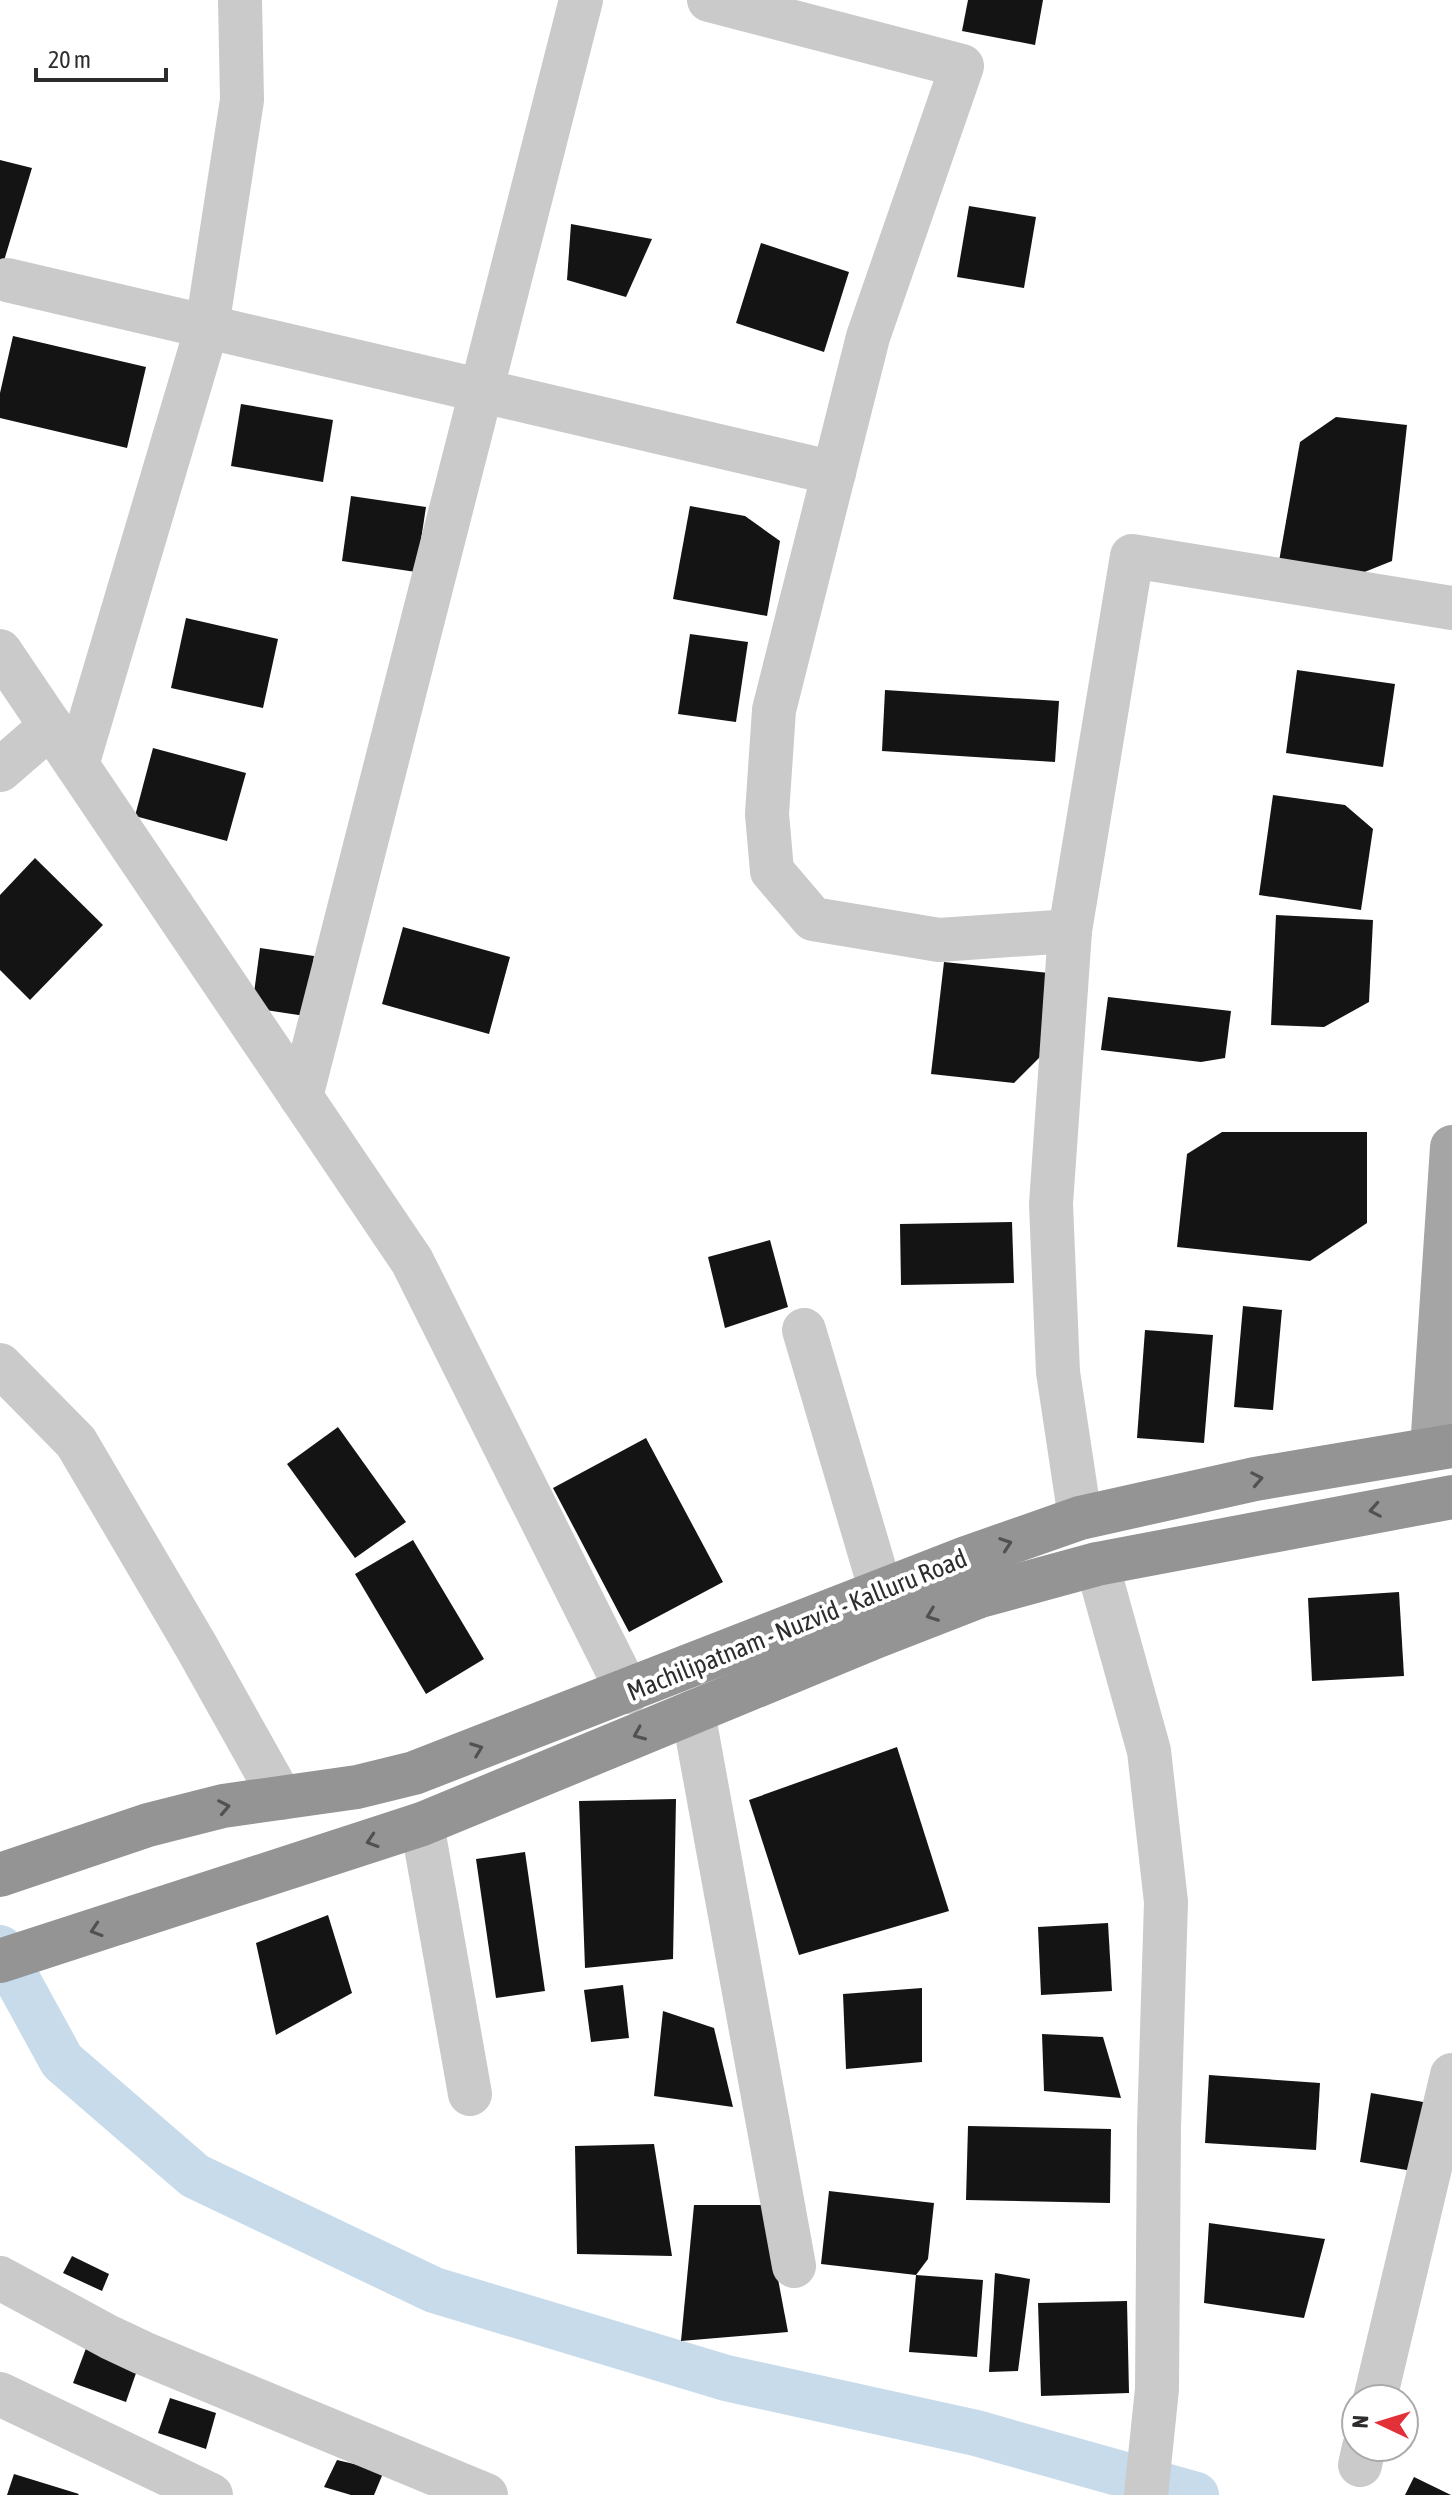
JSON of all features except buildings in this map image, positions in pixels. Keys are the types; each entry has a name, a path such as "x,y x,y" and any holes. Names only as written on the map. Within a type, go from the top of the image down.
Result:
{"highway":[{"name":"Machilipatnam - Nuzvid - Kalluru Road","path":"0,1875 148,1825 223,1806 357,1787 414,1773 881,1591 1080,1518 1255,1479 1442,1448"},
{"name":"Machilipatnam - Nuzvid - Kalluru Road","path":"0,1961 422,1824 980,1596 1097,1564 1452,1497"}],"main road":[{"path":"1442,1448 1452,1147"}],"street":[{"path":"77,765 207,327 242,100 240,0"},
{"path":"301,1097 581,0"},
{"path":"709,0 848,18 962,66 868,337 774,710 767,814 772,871 813,919 939,940 1070,931"},
{"path":"7,280 834,473"},
{"path":"1080,1518 1058,1372 1051,1204 1070,931 1132,556 1452,608"},
{"path":"0,651 412,1261 628,1692"},
{"path":"0,770 51,726"},
{"path":"804,1330 881,1591"},
{"path":"0,1365 76,1442 281,1798"},
{"path":"1097,1564 1149,1751 1166,1902 1159,2127 1157,2389 1146,2495"},
{"path":"693,1712 794,2266"},
{"path":"422,1824 470,2094"},
{"path":"1379,2383 1452,2075"},
{"path":"0,2278 132,2348 427,2487 486,2495"},
{"path":"0,2394 211,2495"}],"waterway":[{"path":"0,1948 62,2061 195,2176 434,2290 726,2378 976,2433 1196,2495"}]}
